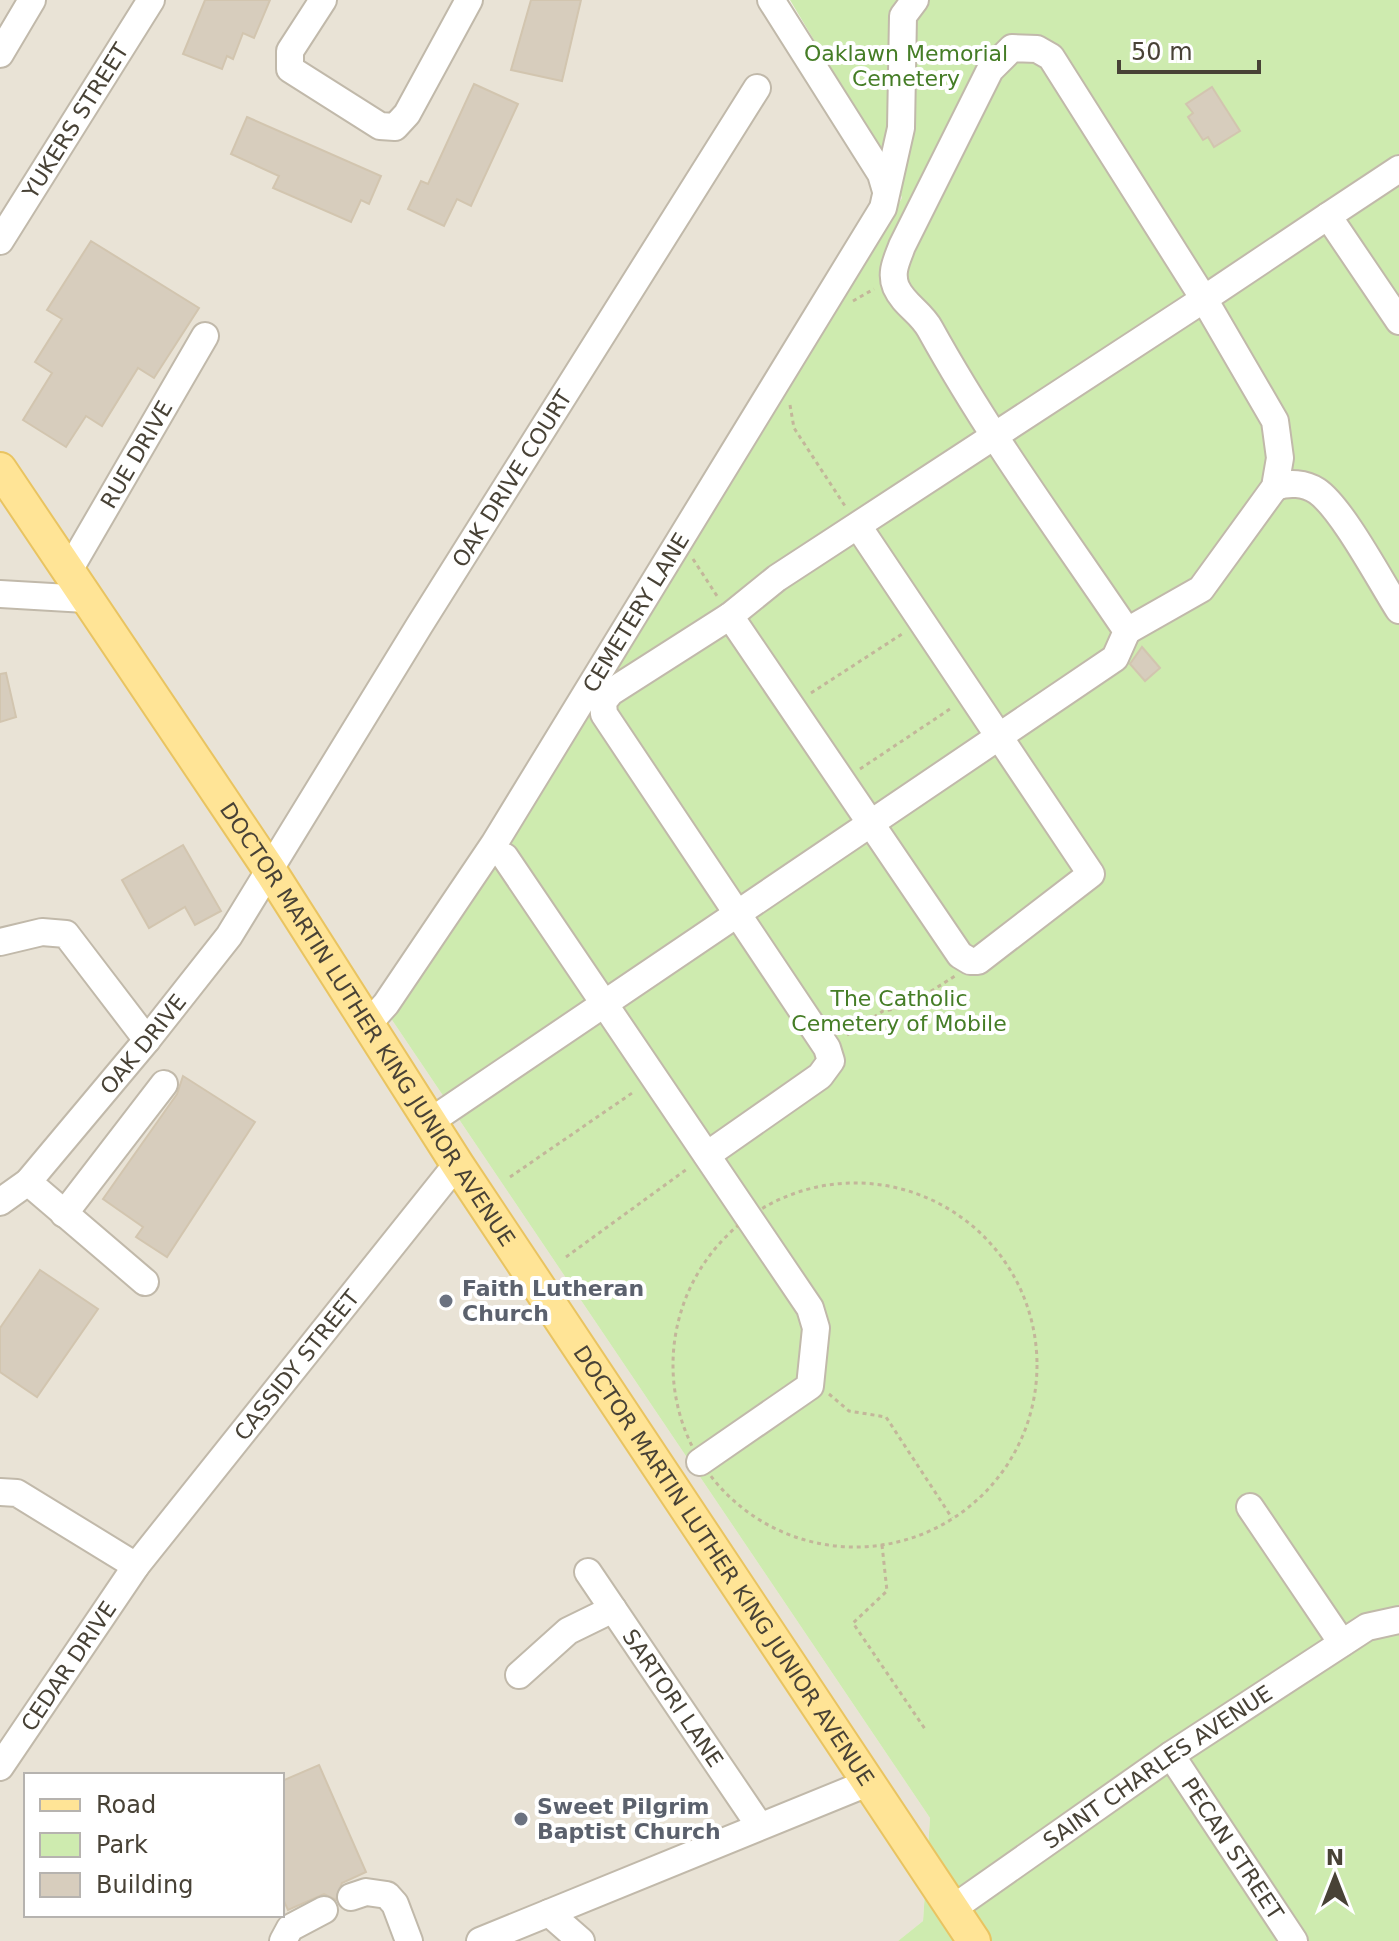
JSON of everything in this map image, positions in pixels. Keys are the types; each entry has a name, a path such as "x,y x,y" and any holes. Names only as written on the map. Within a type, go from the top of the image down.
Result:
{"main road":[{"name":"DOCTOR MARTIN LUTHER KING JUNIOR AVENUE","path":"0,469 271,872 457,1164 974,1941"}],"street":[{"path":"0,54 32,0"},
{"name":"YUKERS STREET","path":"0,241 151,0"},
{"path":"323,0 290,51 290,69 380,126 395,127 407,114 469,0"},
{"path":"771,0 881,174 886,191"},
{"name":"CEMETERY LANE","path":"369,1023 386,1004 494,844 883,208 901,128 903,5"},
{"path":"431,1121 1115,658 1127,631 1201,589 1275,487 1280,458 1275,421 1204,299 1051,57 1037,49 1012,48 990,70 902,246 893,270 894,279 904,302 925,320 996,437 1127,631"},
{"name":"OAK DRIVE COURT","path":"271,872 419,626 757,88"},
{"path":"707,1155 820,1076 831,1061 827,1048 604,714 603,702 611,692 730,616 777,578 996,437 1399,169"},
{"path":"1328,216 1399,321"},
{"name":"RUE DRIVE","path":"68,572 205,336"},
{"path":"1275,487 1287,483 1302,485 1328,501 1399,610"},
{"path":"730,616 960,955 970,961 978,961 1091,874 973,693 858,526"},
{"path":"0,594 86,599"},
{"path":"505,857 810,1308 816,1328 820,1390 700,1462"},
{"name":"OAK DRIVE","path":"0,1202 28,1182 147,1040 229,936 271,872"},
{"path":"0,942 42,932 66,934 147,1040"},
{"path":"64,1214 164,1084"},
{"name":"CASSIDY STREET","path":"136,1566 457,1164"},
{"path":"28,1182 145,1282"},
{"path":"0,1492 17,1493 136,1566"},
{"path":"1250,1507 1342,1643"},
{"name":"CEDAR DRIVE","path":"4,1756 136,1566"},
{"name":"SARTORI LANE","path":"588,1572 759,1825"},
{"path":"519,1675 568,1631 613,1609"},
{"name":"SAINT CHARLES AVENUE","path":"952,1909 1171,1755 1342,1643 1367,1627 1399,1620"},
{"name":"PECAN STREET","path":"1171,1755 1294,1941"},
{"path":"480,1941 870,1782"},
{"path":"351,1897 373,1892 392,1898 409,1941"},
{"path":"283,1941 290,1928 324,1910"},
{"path":"549,1913 581,1941"}],"path":[{"path":"845,312 854,299 894,279"},
{"path":"789,401 794,428 858,526"},
{"path":"691,557 730,616"},
{"path":"791,706 923,621"},
{"path":"842,781 973,693"},
{"path":"827,1048 883,1011 906,1007 963,970 970,961"},
{"path":"510,1177 654,1078"},
{"path":"566,1257 707,1155"},
{"path":"847,1183 900,1188 949,1208 990,1242 1020,1286 1036,1336 1036,1389 1022,1440 993,1484 953,1518 919,1535 882,1545 840,1546 812,1541 760,1521 727,1495 700,1462 680,1421 672,1376 675,1330 689,1286 714,1248 748,1217 795,1192 847,1183"},
{"path":"820,1390 849,1411 886,1417 953,1518"},
{"path":"882,1545 887,1591 853,1623 925,1729"}],"shaded area":[{"path":"0,0 786,0 902,198 390,1017 930,1818 923,1921 898,1941 0,1941"}],"green space":[{"name":"The Catholic Cemetery of Mobile","path":"790,0 1399,0 1399,1941 898,1941 923,1921 930,1818 390,1017 507,838 902,198 888,164"}],"building":[{"path":"205,0 270,0 254,38 243,33 233,59 227,56 222,69 183,54"},
{"path":"531,0 581,0 562,81 511,70"},
{"path":"474,84 518,104 471,206 457,199 444,226 408,209 421,181 428,184"},
{"path":"1212,87 1240,131 1214,147 1208,137 1203,140 1188,117 1193,113 1186,104"},
{"path":"247,117 381,176 369,204 361,200 351,222 273,188 279,176 231,154"},
{"path":"91,241 199,308 154,378 138,368 102,426 86,416 66,447 23,420 52,373 35,362 62,319 47,310"},
{"path":"1142,647 1160,668 1145,681 1130,664"},
{"path":"6,673 16,717 0,722 0,674"},
{"path":"183,845 221,911 195,925 185,907 149,928 122,880"},
{"path":"183,1076 255,1122 167,1257 136,1237 143,1227 103,1199 177,1094"},
{"path":"40,1270 98,1309 37,1397 0,1372 0,1328"},
{"path":"319,1765 366,1872 342,1883 336,1900 324,1894 288,1910 284,1901 284,1780"}],"place":[{"name":"Faith Lutheran Church","path":"446,1301"},
{"name":"Sweet Pilgrim Baptist Church","path":"521,1819"}],"park label":[{"name":"Oaklawn Memorial Cemetery","path":"906,66"}]}
